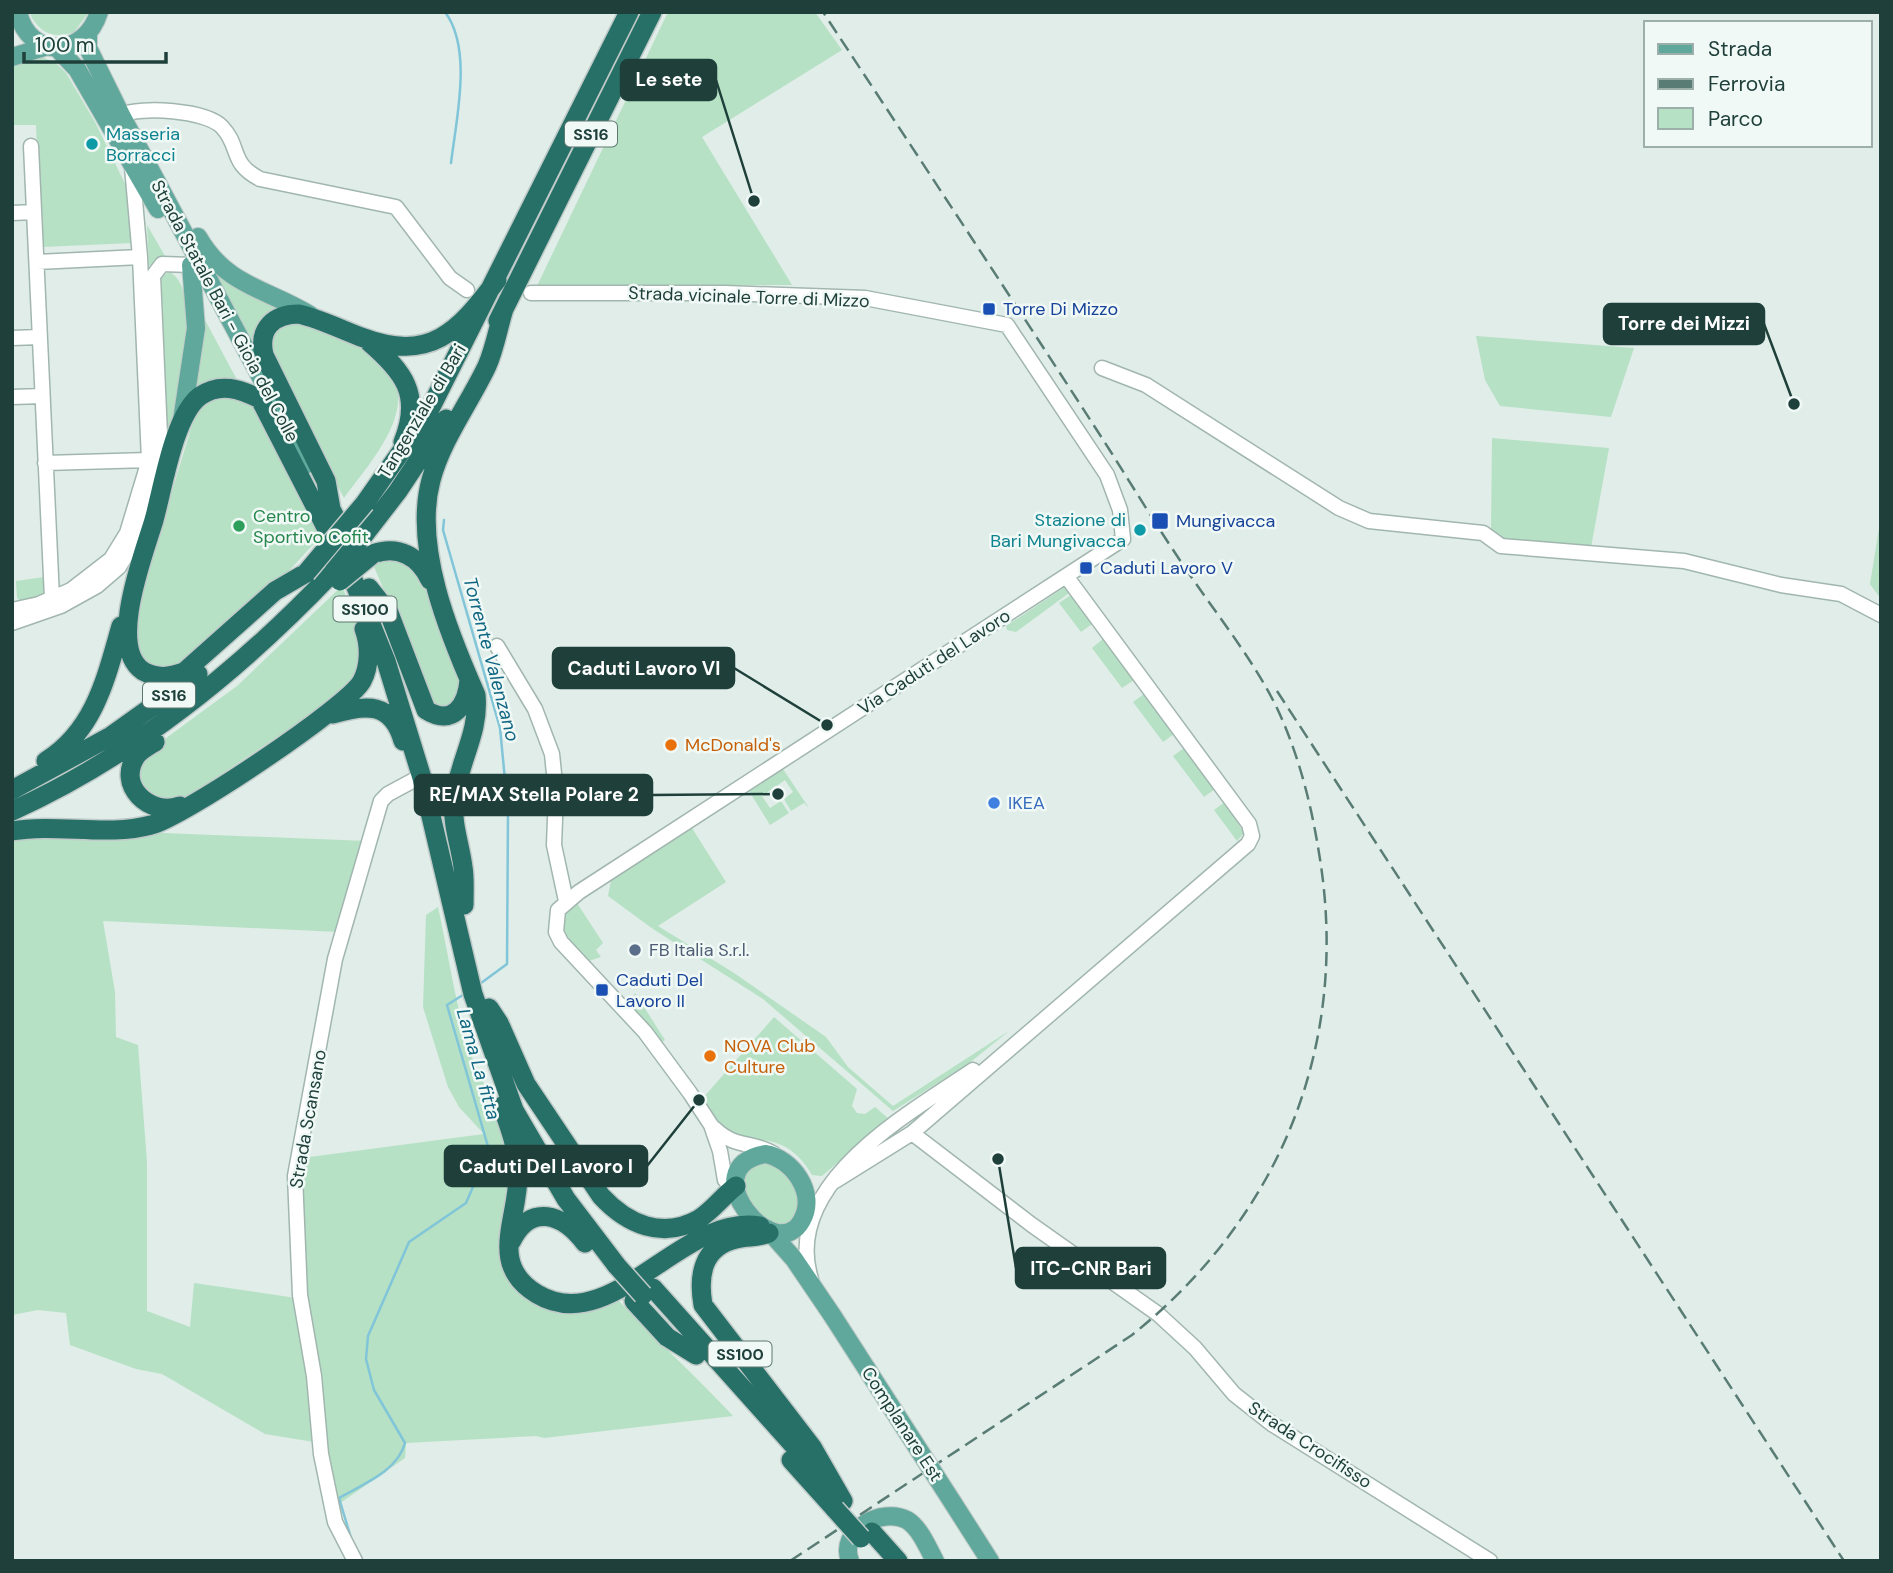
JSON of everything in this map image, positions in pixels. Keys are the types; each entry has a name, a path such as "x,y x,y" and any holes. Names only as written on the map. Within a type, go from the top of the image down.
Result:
{"highway":[{"name":"Tangenziale di Bari","path":"12,790 70,760 152,708 209,665 306,573 365,503 427,415 629,12"},
{"name":"Tangenziale di Bari","path":"12,811 128,748 215,685 289,619 349,581 365,536 435,436 503,309 652,12"},
{"path":"315,318 361,337 404,347 435,342 460,326 496,280"},
{"path":"464,905 463,867 453,819 459,771 476,722 476,695 441,603 426,536 426,504 431,480 488,363 503,309"},
{"name":"SS100","path":"315,318 285,314 275,318 262,336 262,345 275,383 326,481 349,581 408,687 429,758 464,905 483,1001 526,1084 601,1196 615,1210 643,1226 673,1228 698,1219 728,1188"},
{"path":"361,337 392,362 406,382 410,394 406,435 396,461"},
{"path":"12,779 61,752 89,718 102,690 133,596 182,420 194,402 221,387 240,389 260,399"},
{"name":"SS100","path":"260,399 349,581 398,695 458,930 483,1001 536,1124 617,1265"},
{"path":"349,581 373,554 397,551 418,561 441,603"},
{"path":"133,596 127,632 133,662 151,675 172,677 184,672 209,652 275,591 306,573"},
{"path":"349,581 388,613 426,710 445,716 456,712 468,696 469,679"},
{"path":"12,831 68,827 132,829 179,814 328,715 352,695 366,669 369,652 349,581"},
{"path":"204,796 175,808 161,810 150,807 140,800 134,790 132,766 138,755 203,707 215,685"},
{"path":"328,715 366,706 380,709 390,716 399,727 414,780 435,833"},
{"name":"SS100","path":"483,1001 478,1045 516,1149 517,1191 508,1249"},
{"path":"708,1233 726,1212 728,1188"},
{"name":"SS100","path":"508,1249 517,1230 528,1220 556,1218 617,1265 841,1504 866,1535 881,1561"},
{"path":"508,1249 509,1262 526,1287 552,1300 582,1303 606,1295 708,1233 738,1223 765,1229"},
{"name":"SS100","path":"765,1229 761,1237 732,1240 713,1251 703,1265 699,1283 704,1305 812,1447 841,1504"},
{"name":"SS100","path":"643,1295 667,1337 696,1355 841,1504"},
{"name":"SS100","path":"866,1535 898,1561"}],"main road":[{"path":"12,57 52,46 68,46 88,35 99,12"},
{"path":"12,35 18,13"},
{"name":"Strada Statale Bari - Gioia del Colle","path":"18,13 29,34 52,46 76,69 191,265 260,399"},
{"name":"Strada Statale Bari - Gioia del Colle","path":"88,35 88,48 121,115 331,509"},
{"path":"150,170 181,208 212,259 228,274 242,284 315,318"},
{"path":"182,420 196,328 191,265"},
{"path":"775,1155 794,1171 804,1191 806,1207 802,1221 794,1229 783,1233 765,1229 749,1215 728,1188 747,1158 775,1155"},
{"name":"Complanare Est","path":"765,1229 814,1287 989,1560"},
{"path":"850,1561 846,1550 852,1534 870,1522 894,1516 912,1524 935,1561"}],"street":[{"path":"121,115 134,109 153,109 210,120 220,125 226,133 244,171 260,179 396,207 450,278 467,290"},
{"path":"31,146 52,598"},
{"path":"12,610 52,598 90,578 111,559 127,533 149,460 140,257 131,163"},
{"path":"12,213 34,212"},
{"path":"37,262 140,257"},
{"path":"12,623 61,606 97,586 119,566 137,537 161,458 153,276 162,264 191,265"},
{"name":"Strada vicinale Torre di Mizzo","path":"531,293 724,293 866,299 1007,325"},
{"name":"Via Caduti del Lavoro","path":"566,901 1123,539 1120,510 1107,475 1007,325"},
{"path":"12,338 39,337"},
{"path":"1102,368 1146,385 1360,519 1473,531 1508,547 1684,561 1781,585 1841,594 1881,615"},
{"path":"12,397 42,396"},
{"path":"45,463 149,460"},
{"path":"835,1181 912,1133 1248,844 1252,836 1249,824 1066,576"},
{"path":"497,646 535,709 552,754 556,793 554,845 566,901 558,910 555,921 561,942 645,1032 711,1125 732,1143 766,1150 775,1155"},
{"name":"Strada Scansano","path":"355,1561 335,1522 324,1477 314,1376 300,1295 295,1176 335,959 381,801 388,794 414,780"},
{"path":"806,1207 831,1173 902,1117 1028,1033"},
{"path":"711,1125 728,1188"},
{"name":"Strada Crocifisso","path":"912,1133 1031,1225 1158,1314 1195,1348 1234,1394 1272,1424 1490,1561"},
{"path":"814,1287 805,1250 817,1204 863,1150"}],"green space":[{"path":"29,12 89,12 74,32 59,35 42,29"},
{"path":"668,12 815,12 842,50 702,137 792,285 537,286"},
{"path":"42,57 56,63 66,73 95,122 128,190 133,243 42,247 36,125 12,125 12,65"},
{"path":"147,225 165,256 149,266"},
{"path":"212,266 283,307 258,353"},
{"path":"170,272 181,285 186,305 187,331 180,388 165,456 166,390 161,276"},
{"path":"205,320 236,378 213,380 193,391 202,352"},
{"path":"299,323 369,353 392,375 398,393 397,411 390,430 368,467 344,498 279,374 275,361 273,343 276,324"},
{"path":"1476,336 1634,348 1611,417 1500,406 1485,380"},
{"name":"Centro Sportivo Cofit","path":"227,395 249,402 257,411 321,536 273,588 181,669 150,670 131,639 136,610 196,412 205,403"},
{"path":"1492,438 1609,448 1590,553 1508,547 1491,532"},
{"path":"1881,516 1881,599 1870,584"},
{"path":"387,555 421,572 462,680 458,705 434,708 372,562"},
{"path":"44,577 45,595 21,601 17,598 16,581"},
{"path":"342,586 360,632 363,663 340,700 289,729 184,799 146,800 136,770 143,755 237,686"},
{"path":"1065,587 1069,593 1016,632 1007,630 1006,626"},
{"path":"1071,595 1092,624 1081,632 1059,603"},
{"path":"1103,639 1134,680 1122,688 1092,648"},
{"path":"1144,694 1174,734 1163,742 1133,702"},
{"path":"1184,748 1215,789 1204,797 1173,756"},
{"path":"783,769 809,808 804,803 791,811 784,799 793,792 785,780 762,796 770,808 781,801 789,813 770,825 749,791"},
{"path":"1225,802 1244,833 1237,841 1214,810"},
{"path":"692,828 726,882 658,926 734,973 826,1037 848,1067 893,1106 1009,1031 968,1064 893,1111 763,999 653,929 608,896 611,880"},
{"path":"164,833 367,841 339,932 103,921 115,992 116,1037 138,1045 147,1162 147,1311 190,1327 194,1283 296,1298 314,1442 265,1434 162,1374 136,1369 70,1345 66,1313 38,1310 12,1315 12,838"},
{"path":"575,900 603,943 596,950 601,957 589,961 565,933 564,918"},
{"path":"438,907 466,1039 500,1116 506,1137 510,1187 500,1255 508,1281 529,1301 558,1310 589,1309 616,1298 733,1416 544,1438 536,1436 406,1443 405,1458 336,1506 323,1450 297,1177 302,1158 484,1134 459,1107 448,1087 423,1007 426,915"},
{"path":"635,993 665,1040 662,1042 630,1005"},
{"path":"774,1017 857,1089 852,1106 857,1113 865,1114 875,1107 889,1119 822,1176 812,1175 795,1154 781,1145 764,1140 730,1137 717,1124 702,1099"},
{"path":"756,1161 777,1168 791,1180 797,1197 796,1219 780,1227 763,1216 752,1204 746,1190 745,1170"}],"waterway":[{"name":"Torrente Valenzano","path":"445,12 454,27 461,65 459,106 451,163"},
{"name":"Torrente Valenzano","path":"444,520 443,530 500,728 508,811 507,964 477,986"},
{"name":"Lama La fitta","path":"351,1538 339,1498 387,1469 395,1462 405,1443 374,1390 366,1359 368,1336 409,1242 466,1203 489,1150 447,1005 466,993"}],"railway":[{"path":"790,1561 1132,1335 1184,1288 1229,1236 1265,1180 1293,1121 1313,1058 1324,992 1326,923 1319,853 1308,797 1291,741 1267,689 823,12"},
{"path":"1277,691 1844,1561"}],"place":[{"name":"Masseria Borracci","path":"92,144"},
{"name":"Le sete","path":"754,201"},
{"name":"Torre Di Mizzo","path":"989,309"},
{"name":"Torre dei Mizzi","path":"1794,404"},
{"name":"Mungivacca","path":"1160,521"},
{"name":"Centro Sportivo Cofit","path":"239,526"},
{"name":"Stazione di Bari Mungivacca","path":"1140,530"},
{"name":"Caduti Lavoro V","path":"1086,568"},
{"name":"Caduti Lavoro VI","path":"827,725"},
{"name":"McDonald's","path":"671,745"},
{"name":"RE/MAX Stella Polare 2","path":"778,794"},
{"name":"IKEA","path":"994,803"},
{"name":"FB Italia S.r.l.","path":"635,950"},
{"name":"Caduti Del Lavoro II","path":"602,990"},
{"name":"NOVA Club Culture","path":"710,1056"},
{"name":"Caduti Del Lavoro I","path":"699,1100"},
{"name":"ITC-CNR Bari","path":"998,1159"}]}
